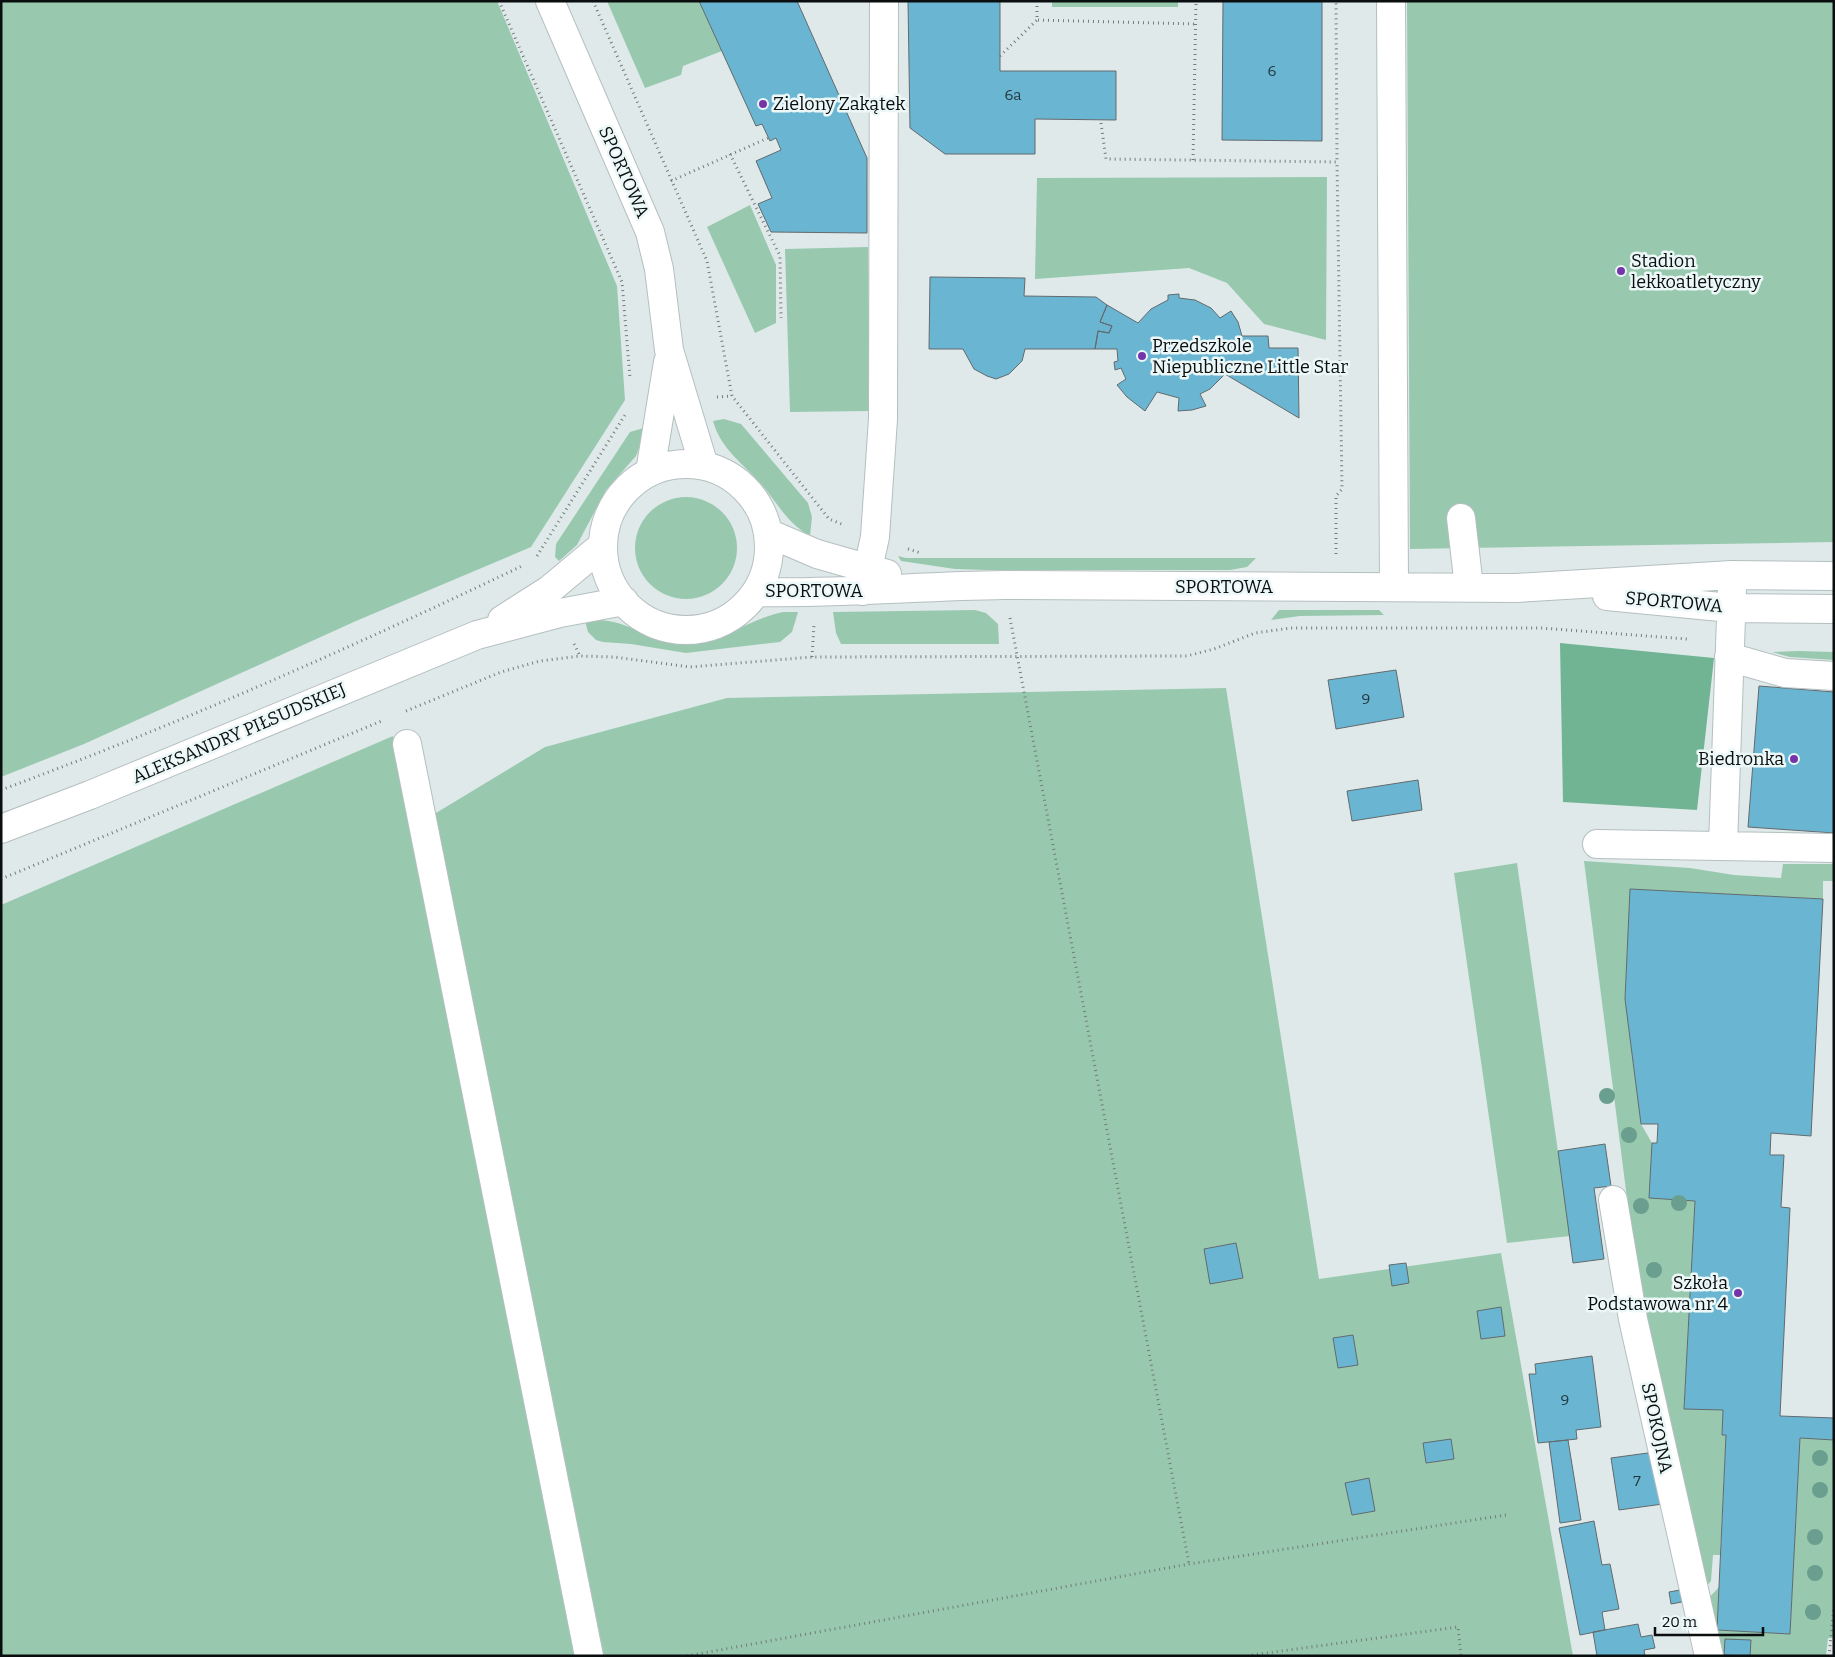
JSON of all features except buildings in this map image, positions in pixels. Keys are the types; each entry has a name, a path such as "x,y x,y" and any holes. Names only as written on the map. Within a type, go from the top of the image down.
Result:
{"street":[{"name":"SPORTOWA","path":"550,1 650,232 659,269 669,350 704,466"},
{"path":"866,580 875,537 883,419 884,1"},
{"path":"1391,1 1394,587"},
{"name":"SPORTOWA","path":"650,472 669,350"},
{"path":"686,464 704,466 730,476 751,495 759,507 768,533 766,566 756,592 746,604 722,622 692,629 662,626 635,612 624,601 608,575 603,545 609,515 616,502 626,490 650,472 686,464"},
{"path":"1461,518 1469,587"},
{"name":"SPORTOWA","path":"768,533 818,554 866,580"},
{"name":"ALEKSANDRY PIŁSUDSKIEJ","path":"477,635 549,590 603,545"},
{"name":"SPORTOWA","path":"1516,588 1732,575 1834,576"},
{"path":"1723,846 1732,575"},
{"name":"SPORTOWA","path":"756,592 815,594 866,580 932,586 1469,587 1516,588 1731,608 1834,608"},
{"name":"ALEKSANDRY PIŁSUDSKIEJ","path":"1,829 90,795 477,635 560,612 624,601"},
{"path":"1730,648 1785,673 1834,676"},
{"path":"407,744 589,1656"},
{"path":"1597,844 1834,848"},
{"name":"SPOKOJNA","path":"1613,1200 1633,1319 1709,1656"}],"path":[{"path":"499,1 622,282 631,383"},
{"path":"593,1 707,261 732,396 829,519 923,554"},
{"path":"1037,1 1037,20"},
{"path":"1193,160 1196,1"},
{"path":"1336,1 1342,489 1336,496 1336,558"},
{"path":"1000,56 1037,20 1196,24"},
{"path":"1102,123 1106,159 1337,162"},
{"path":"671,181 768,138"},
{"path":"730,154 780,256 781,318"},
{"path":"534,560 627,411"},
{"path":"1,790 75,762 364,641 525,564"},
{"path":"1004,586 1188,1564"},
{"path":"404,711 501,672 540,661 580,656 614,657 690,667 812,657 1187,656 1255,632 1291,628 1541,628 1682,639 1730,648"},
{"path":"1,878 386,719"},
{"path":"687,1656 1188,1564 1506,1515"},
{"path":"1829,1656 1834,1606"},
{"path":"1252,1655 1458,1627 1462,1656"}],"green space":[{"path":"1,1 497,1 617,286 625,400 531,547 356,621 84,744 1,777"},
{"path":"607,1 699,1 722,51 683,66 681,75 645,88"},
{"path":"1052,1 1178,1 1178,7 1052,7"},
{"name":"Stadion lekkoatletyczny","path":"1407,1 1834,1 1834,542 1410,549"},
{"path":"1327,177 1326,340 1264,324 1227,283 1189,268 1035,279 1037,178"},
{"path":"750,205 776,265 776,323 755,333 707,227"},
{"path":"868,247 870,411 790,412 785,249"},
{"path":"724,419 741,424 808,503 812,517 810,536 789,519 762,485 727,448 713,421"},
{"path":"647,427 636,456 606,490 577,545 559,561 555,557 556,544 630,432"},
{"path":"686,497 696,498 715,505 729,519 736,538 736,558 729,577 715,591 696,598 686,599 676,598 657,591 643,577 636,558 635,548 636,538 643,519 657,505 676,498"},
{"path":"898,556 906,558 1256,558 1247,567 1230,570 986,570 955,569 901,561"},
{"path":"975,610 986,613 998,624 999,644 841,644 836,633 833,612"},
{"path":"1279,610 1379,610 1384,615 1300,616 1271,620"},
{"path":"783,612 798,612 792,632 780,642 686,653 596,640 588,632 585,621 599,620 612,622 668,642 681,644 708,641 757,620"},
{"path":"1560,643 1714,658 1697,810 1563,802"},
{"path":"1772,652 1834,652 1834,660 1790,657"},
{"path":"1226,688 1319,1279 1501,1253 1573,1656 604,1656 431,816 545,747 727,698"},
{"path":"393,736 575,1656 1,1656 1,905"},
{"path":"1584,861 1690,868 1734,875 1781,878 1783,864 1834,864 1834,881 1823,881 1823,899 1630,889 1625,999 1641,1124 1652,1143 1649,1198 1695,1201 1684,1408 1723,1410 1722,1434 1726,1435 1720,1555 1713,1555 1711,1581 1704,1589 1635,1261"},
{"path":"1517,863 1570,1236 1507,1243 1454,873"},
{"path":"1800,1438 1834,1440 1834,1638 1828,1638 1826,1656 1720,1656 1707,1600 1719,1587 1717,1630 1790,1634"}],"place":[{"name":"Zielony Zakątek","path":"763,104"},
{"name":"Stadion lekkoatletyczny","path":"1621,271"},
{"name":"Przedszkole Niepubliczne Little Star","path":"1142,356"},
{"name":"Biedronka","path":"1794,759"},
{"name":"Szkoła Podstawowa nr 4","path":"1738,1293"}]}
